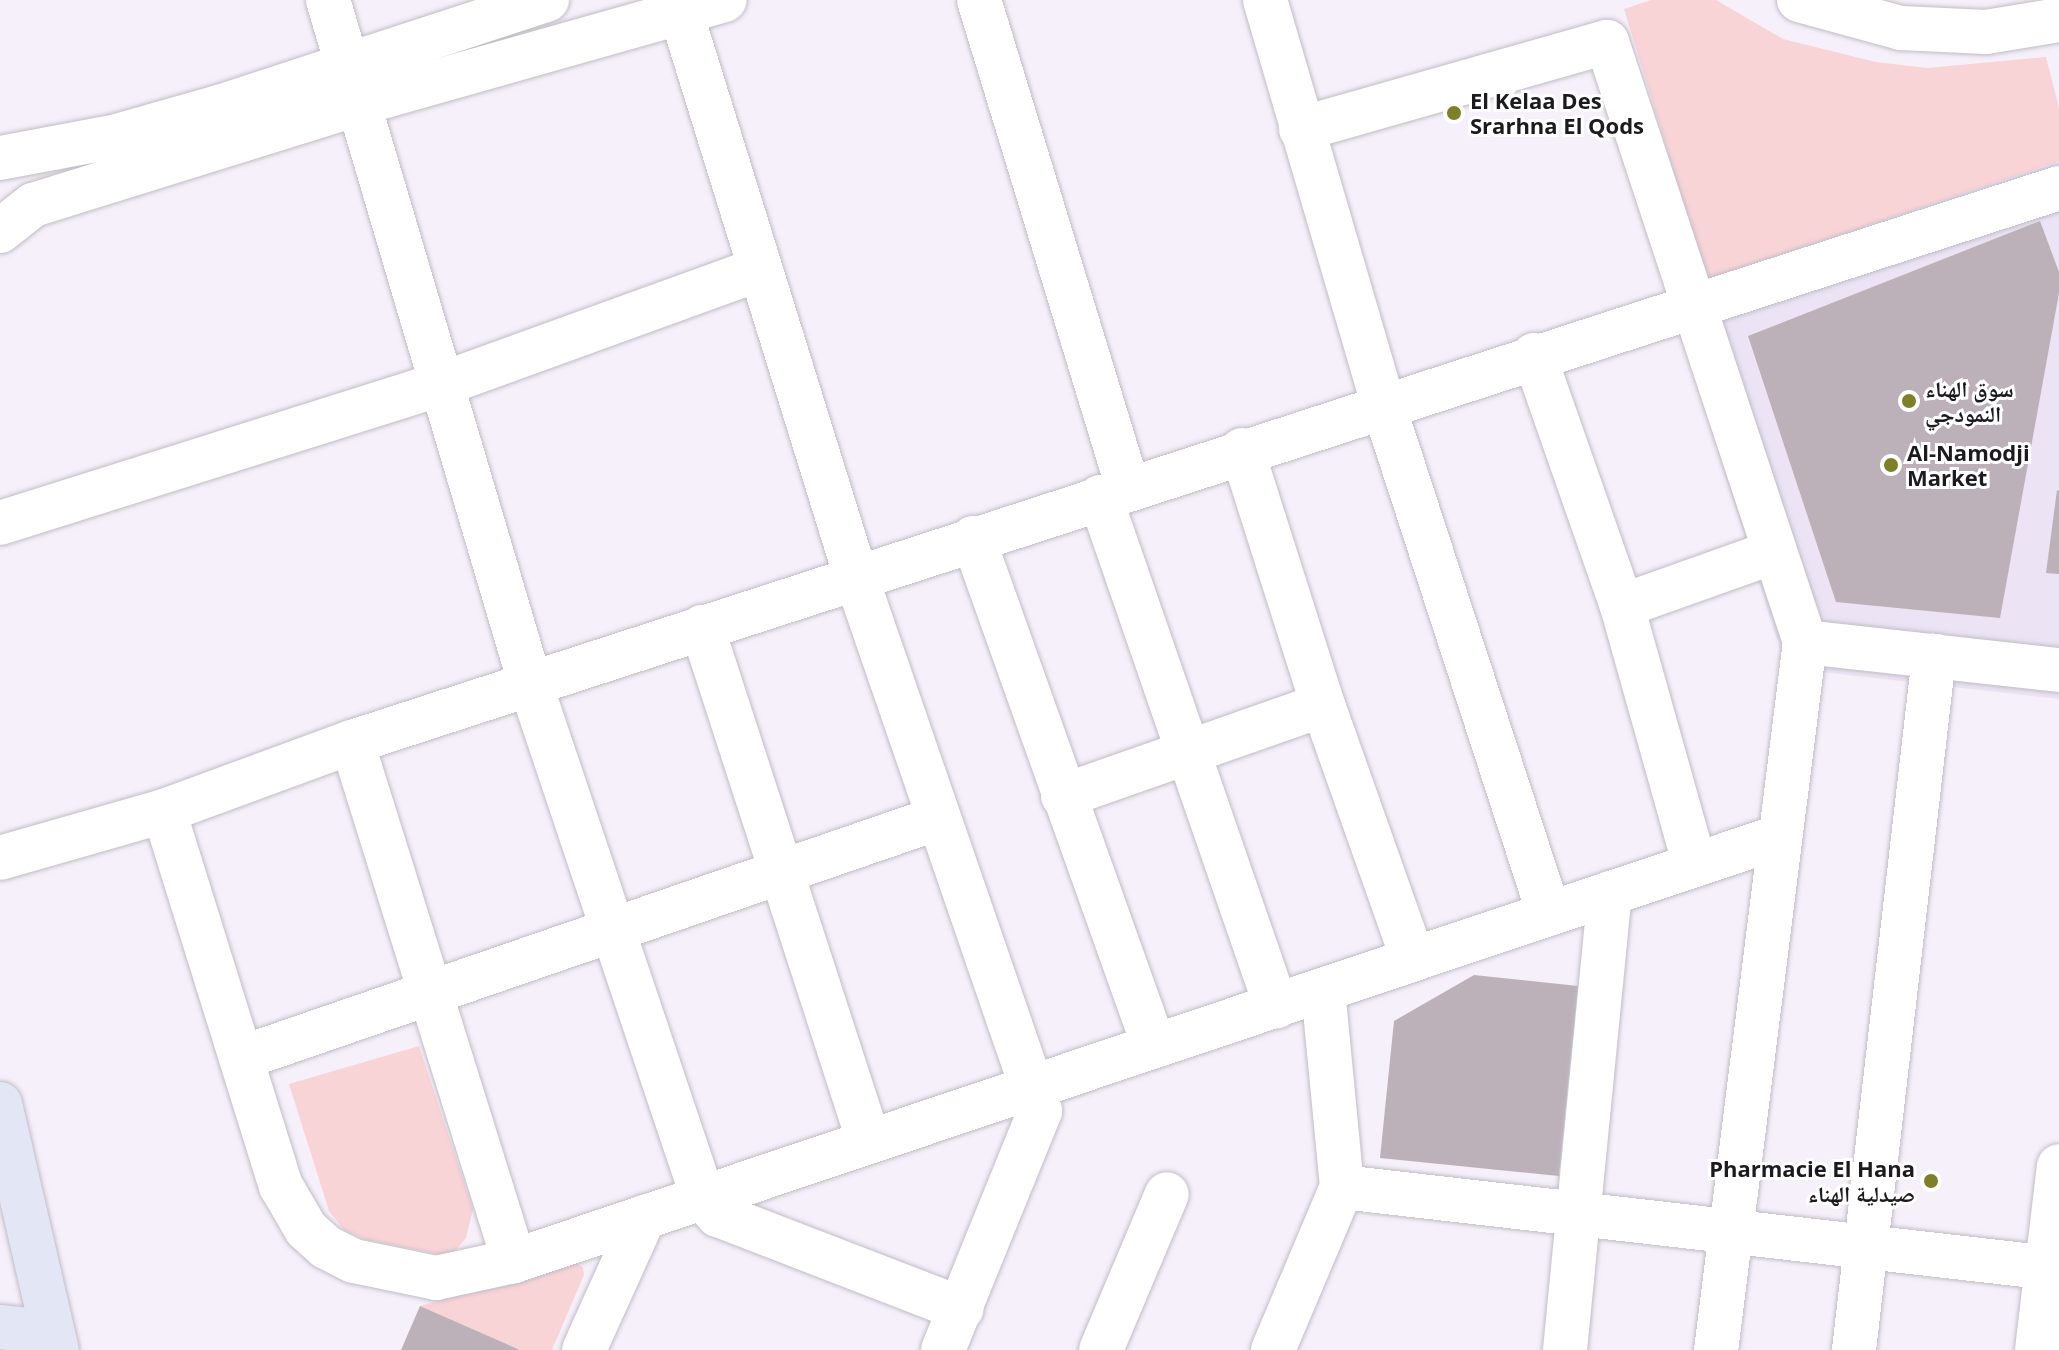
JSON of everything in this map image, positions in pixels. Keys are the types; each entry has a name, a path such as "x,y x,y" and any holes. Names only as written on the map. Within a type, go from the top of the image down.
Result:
{"main road":[{"path":"0,1104 56,1350"},
{"path":"0,1327 30,1330 56,1350"}],"street":[{"path":"328,0 445,383 530,683 703,1198 718,1215 961,1309"},
{"path":"2,223 33,205 352,85 547,0"},
{"path":"0,158 352,85 680,7 725,0"},
{"path":"979,0 1187,753 1276,1006"},
{"path":"1265,0 1383,404 1549,914"},
{"path":"1799,0 1901,28 1986,32 2059,20"},
{"path":"680,7 758,270 856,577 1040,1111 943,1350"},
{"path":"1301,129 1607,42 1805,642 1728,1231 1716,1350"},
{"path":"0,858 164,811 352,742 530,683 1694,303 2059,188"},
{"path":"0,523 445,383 758,270"},
{"path":"1534,355 1622,606 1695,865"},
{"path":"1242,450 1323,705 1413,959"},
{"path":"973,538 1154,1046"},
{"path":"1622,606 1774,552"},
{"path":"702,627 779,875 869,1142"},
{"path":"1805,642 2059,670"},
{"path":"1854,1350 1934,656"},
{"path":"1063,796 1323,705"},
{"path":"352,742 514,1261"},
{"path":"164,811 281,1186 306,1229 326,1247 391,1272 436,1278 514,1261 1778,837"},
{"path":"241,1058 616,932 938,818"},
{"path":"1565,1350 1610,893"},
{"path":"1273,1350 1342,1187 1323,990"},
{"path":"2037,1350 2053,1268 2059,1166"},
{"path":"1342,1187 2053,1268"},
{"path":"1101,1350 1167,1194"},
{"path":"584,1350 644,1217"}],"shaded area":[{"path":"1651,0 1716,0 1783,39 1876,62 1927,68 2046,57 2059,108 2059,161 1707,279 1624,9"},
{"name":"Al-Namodji Market","path":"2059,131 2059,699 1786,668 1658,262"},
{"path":"419,1046 473,1209 466,1238 454,1252 438,1254 367,1240 344,1230 329,1211 289,1084"},
{"path":"575,1263 583,1267 584,1275 552,1350 520,1350 420,1306"}],"building":[{"path":"2040,221 2059,272 2059,293 2000,618 1836,602 1748,336"},
{"path":"2059,491 2059,574 2046,573"},
{"path":"1474,975 1578,986 1559,1176 1380,1158 1394,1021"},
{"path":"420,1306 520,1350 401,1350"}],"place":[{"name":"El Kelaa Des Srarhna El Qods","path":"1454,113"},
{"name":"سوق الهناء النمودجي","path":"1909,401"},
{"name":"Al-Namodji Market","path":"1891,465"},
{"name":"Pharmacie El Hana صيدلية الهناء","path":"1931,1181"}]}
